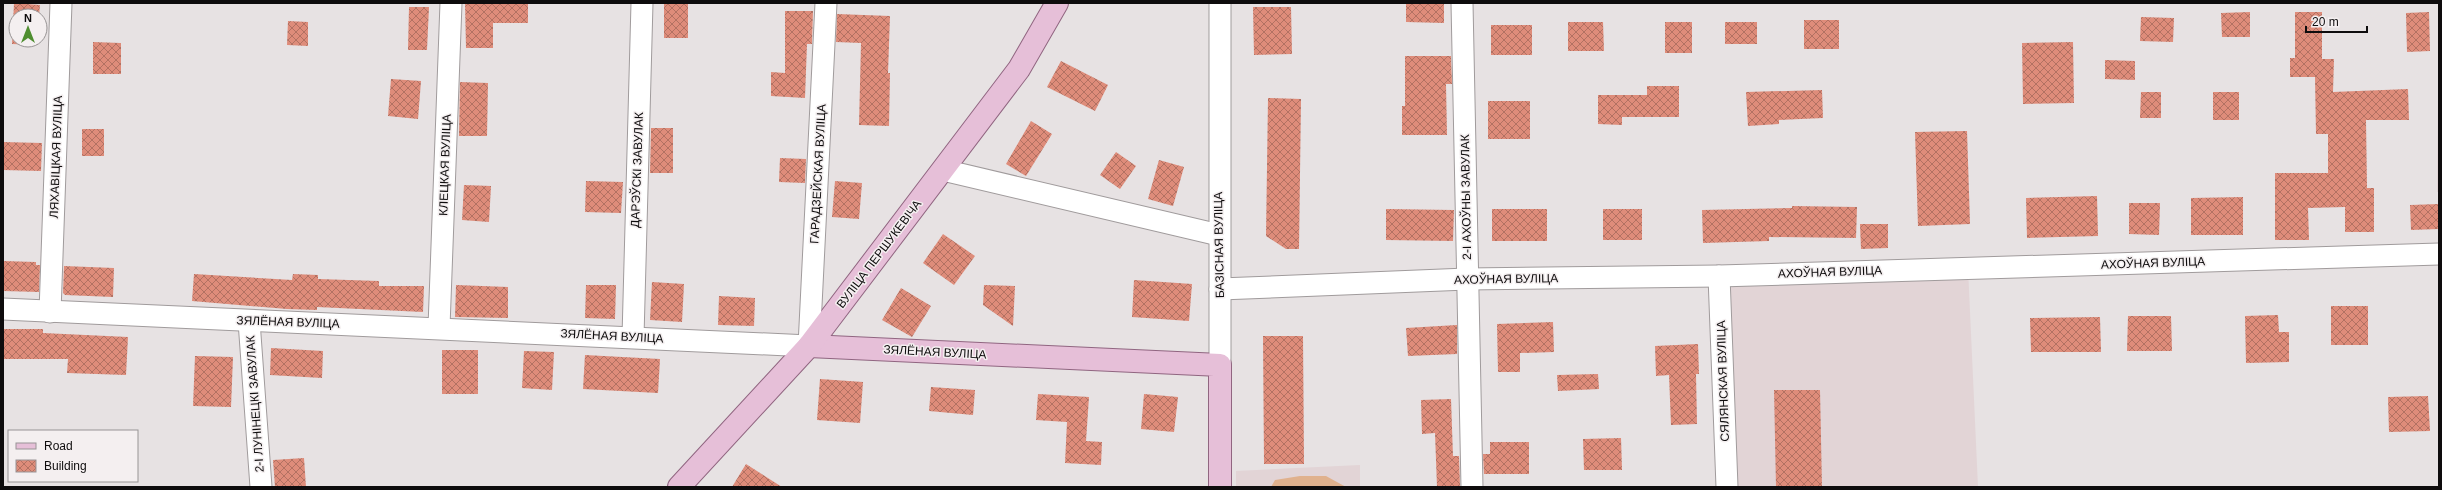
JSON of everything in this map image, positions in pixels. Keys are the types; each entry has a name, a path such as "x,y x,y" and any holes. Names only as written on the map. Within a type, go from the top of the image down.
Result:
{"main road":[{"name":"ВУЛІЦА ПЕРШУКЕВІЧА","path":"679,487 809,346 1019,69 1057,3"},
{"name":"ЗЯЛЁНАЯ ВУЛІЦА","path":"809,346 1220,365"},
{"name":"БАЗІСНАЯ ВУЛІЦА","path":"1220,365 1220,487"}],"street":[{"name":"ЛЯХАВІЦКАЯ ВУЛІЦА","path":"50,312 61,3"},
{"name":"КЛЕЦКАЯ ВУЛІЦА","path":"439,328 451,3"},
{"name":"ДАРЭЎСКІ ЗАВУЛАК","path":"633,337 642,3"},
{"name":"ГАРАДЗЕЙСКАЯ ВУЛІЦА","path":"809,346 826,3"},
{"name":"БАЗІСНАЯ ВУЛІЦА","path":"1220,3 1220,365"},
{"name":"2-І АХОЎНЫ ЗАВУЛАК","path":"1462,3 1472,487"},
{"path":"943,170 1219,235"},
{"name":"АХОЎНАЯ ВУЛІЦА","path":"1220,289 1467,279 1719,276 2439,254"},
{"name":"СЯЛЯНСКАЯ ВУЛІЦА","path":"1719,276 1727,487"},
{"name":"ЗЯЛЁНАЯ ВУЛІЦА","path":"3,308 50,312 439,328 809,346"},
{"name":"2-І ЛУНІНЕЦКІ ЗАВУЛАК","path":"250,321 261,487"}],"shaded area":[{"path":"2438,99 2439,192 2437,192"},
{"path":"1968,268 1978,487 1727,487 1719,276"},
{"path":"1360,465 1360,487 1236,487 1236,471"},
{"path":"1300,476 1326,476 1346,487 1271,487 1275,480"}],"building":[{"path":"14,3 40,5 40,8 14,8"},
{"path":"465,3 528,3 528,23 493,23 493,48 466,48"},
{"path":"664,3 688,3 688,38 664,38"},
{"path":"1406,3 1444,3 1444,23 1406,22"},
{"path":"409,7 429,7 427,50 408,50"},
{"path":"1253,7 1291,7 1292,54 1254,55"},
{"path":"785,11 813,11 812,44 807,44 805,98 771,96 771,72 785,73"},
{"path":"2250,12 2250,37 2222,37 2221,13"},
{"path":"2295,12 2322,12 2322,59 2334,59 2333,92 2408,89 2409,120 2366,120 2367,188 2374,188 2374,232 2345,232 2345,207 2308,208 2309,240 2275,240 2275,173 2328,173 2328,134 2316,134 2315,77 2290,77 2290,58 2295,58"},
{"path":"2429,12 2430,51 2407,52 2406,13"},
{"path":"837,14 890,16 888,73 890,73 889,126 859,125 861,43 836,42"},
{"path":"2141,17 2174,18 2173,42 2140,41"},
{"path":"1804,20 1839,20 1839,49 1804,49"},
{"path":"288,21 308,22 308,46 287,45"},
{"path":"1568,22 1603,22 1604,51 1568,51"},
{"path":"1665,22 1692,22 1692,53 1665,53"},
{"path":"1725,22 1757,22 1757,44 1725,44"},
{"path":"1491,25 1532,25 1532,55 1491,55"},
{"path":"93,42 121,43 121,74 93,74"},
{"path":"2073,42 2074,103 2023,104 2022,43"},
{"path":"1405,56 1451,56 1452,84 1446,84 1447,135 1402,135 1402,106 1405,106"},
{"path":"2105,60 2135,61 2135,80 2105,79"},
{"path":"1061,61 1108,85 1095,111 1047,87"},
{"path":"391,79 421,81 418,119 388,116"},
{"path":"460,82 488,83 487,136 459,136"},
{"path":"1647,86 1679,86 1679,117 1622,117 1622,125 1598,124 1598,95 1647,95"},
{"path":"1822,90 1823,118 1779,120 1779,124 1748,126 1746,92"},
{"path":"2141,92 2161,92 2161,118 2140,118"},
{"path":"2213,92 2239,92 2239,120 2213,120"},
{"path":"1268,98 1301,99 1299,249 1286,249 1266,236"},
{"path":"1488,101 1530,101 1530,139 1488,139"},
{"path":"1031,121 1052,134 1026,176 1006,164"},
{"path":"651,128 673,128 673,173 650,173"},
{"path":"82,129 104,129 104,156 82,156"},
{"path":"1967,131 1970,224 1918,226 1915,132"},
{"path":"3,142 42,143 41,171 3,170"},
{"path":"1116,152 1136,166 1120,189 1100,175"},
{"path":"780,158 806,159 805,183 779,182"},
{"path":"1159,160 1184,167 1173,206 1148,199"},
{"path":"586,181 623,182 621,213 585,212"},
{"path":"835,181 862,183 859,219 832,217"},
{"path":"464,185 491,186 489,222 462,220"},
{"path":"2097,196 2098,236 2027,238 2026,198"},
{"path":"2243,197 2243,235 2191,235 2191,198"},
{"path":"2129,203 2160,203 2159,235 2129,234"},
{"path":"2439,204 2439,229 2411,230 2410,205"},
{"path":"1792,206 1857,207 1856,238 1769,237 1769,241 1703,243 1702,210 1792,208"},
{"path":"1386,209 1454,210 1453,241 1386,240"},
{"path":"1492,209 1547,209 1547,241 1492,241"},
{"path":"1603,209 1642,209 1642,240 1603,240"},
{"path":"1860,224 1888,224 1888,248 1861,249"},
{"path":"943,234 975,256 954,285 923,263"},
{"path":"3,261 36,262 36,265 40,265 39,292 3,291"},
{"path":"64,266 114,268 113,297 65,295 63,293"},
{"path":"194,274 292,280 293,274 318,275 318,279 379,281 379,286 424,286 423,312 317,307 317,310 287,309 192,301"},
{"path":"1134,280 1192,284 1189,321 1132,317"},
{"path":"652,282 684,284 682,322 650,320"},
{"path":"456,285 508,287 508,318 455,317"},
{"path":"586,285 616,285 615,319 585,318"},
{"path":"984,285 1015,286 1013,326 983,305"},
{"path":"901,288 931,306 912,337 882,320"},
{"path":"719,296 755,298 754,326 718,325"},
{"path":"2331,306 2368,306 2368,345 2331,345"},
{"path":"2278,315 2279,332 2289,332 2289,362 2246,363 2245,316"},
{"path":"2128,316 2171,316 2172,351 2127,351"},
{"path":"2100,317 2101,352 2031,352 2030,318"},
{"path":"1553,322 1554,352 1520,353 1520,372 1498,372 1497,324"},
{"path":"1457,325 1457,354 1408,356 1406,328"},
{"path":"3,329 43,329 43,333 128,337 126,375 67,373 68,359 3,359"},
{"path":"1263,336 1303,336 1304,464 1264,464"},
{"path":"1698,344 1699,374 1696,374 1697,424 1671,425 1669,375 1656,376 1655,346"},
{"path":"271,348 323,351 322,378 270,375"},
{"path":"442,350 478,350 478,394 442,394"},
{"path":"524,351 554,352 552,390 522,388"},
{"path":"585,355 660,359 658,393 583,389"},
{"path":"195,356 233,357 231,407 193,406"},
{"path":"1598,374 1599,389 1558,391 1557,375"},
{"path":"820,379 863,382 860,423 817,420"},
{"path":"931,387 975,390 973,415 929,411"},
{"path":"1774,390 1820,390 1822,487 1776,487"},
{"path":"1038,394 1089,397 1086,441 1102,442 1101,465 1065,463 1067,422 1036,420"},
{"path":"1144,394 1178,397 1174,432 1141,429"},
{"path":"2428,396 2430,431 2389,432 2388,397"},
{"path":"1451,399 1453,456 1459,456 1460,486 1437,487 1435,433 1422,434 1421,400"},
{"path":"1621,438 1622,470 1584,470 1583,439"},
{"path":"1490,442 1529,442 1529,474 1484,474 1483,454 1490,454"},
{"path":"304,458 306,487 275,487 273,460"},
{"path":"746,464 782,487 732,487"}]}
